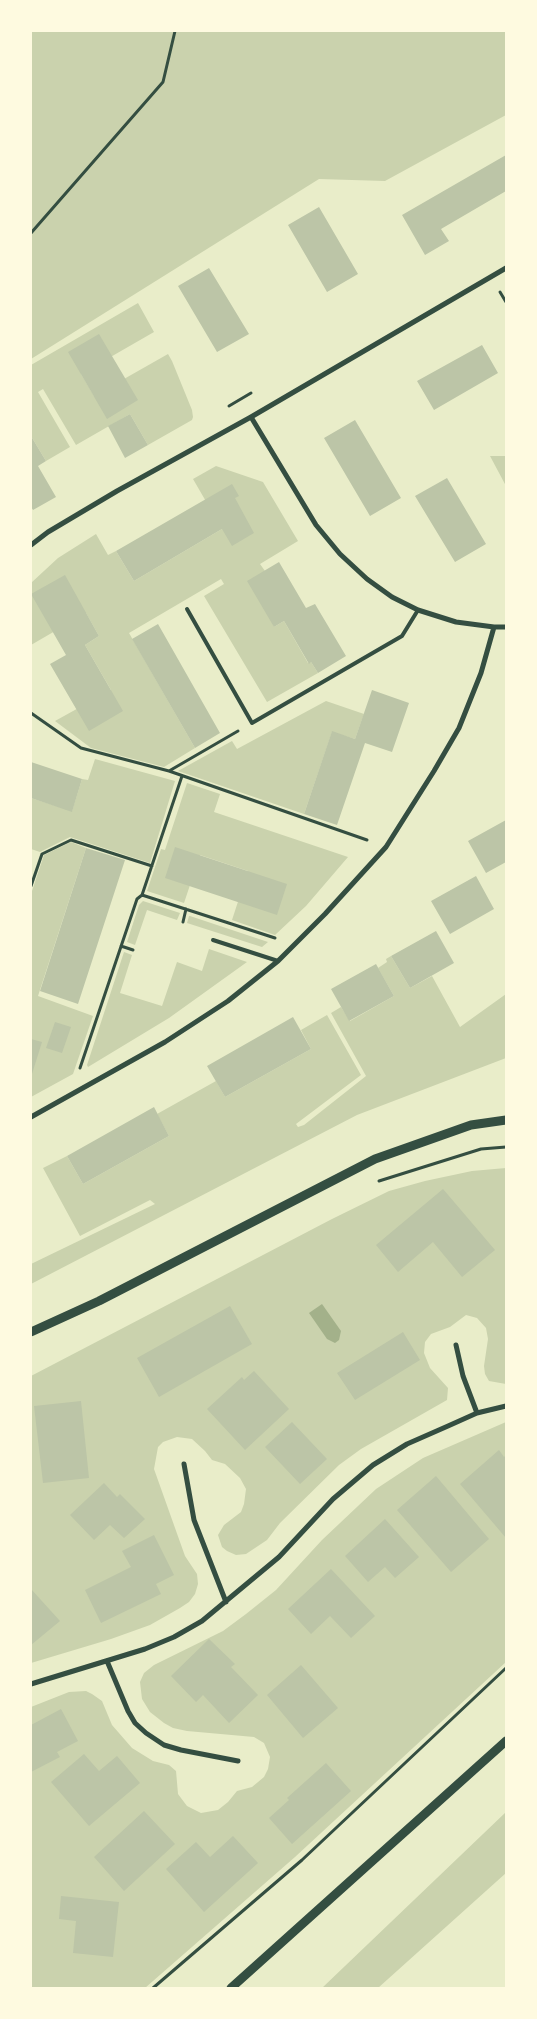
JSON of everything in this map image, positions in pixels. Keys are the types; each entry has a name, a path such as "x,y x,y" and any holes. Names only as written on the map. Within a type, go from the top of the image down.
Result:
{"street":[{"path":"31,545 48,532 117,491 251,417 506,268"},
{"path":"251,417 316,525 340,554 366,579 418,610 456,622 506,627"},
{"path":"31,1117 165,1042 228,1001 278,962 296,944 386,847 459,728 481,673 494,627"},
{"path":"31,1332 99,1301 375,1159 471,1125 506,1120"},
{"path":"456,1344 463,1376 477,1413"},
{"path":"31,1684 107,1661 174,1637 202,1621 279,1557 356,1477 408,1444 477,1413 506,1406"},
{"path":"184,1464 194,1520 226,1602"},
{"path":"107,1661 128,1711 135,1723 146,1733 164,1745 238,1761"},
{"path":"231,1988 506,1741"}],"lane":[{"path":"187,609 252,723 402,636 418,610"},
{"path":"213,940 278,962"}],"path":[{"path":"31,233 162,82 175,31"},
{"path":"31,713 81,748 169,771 386,847"},
{"path":"169,771 230,735"},
{"path":"71,1095 137,899 142,895 182,776"},
{"path":"31,886 42,854 71,840 152,866"},
{"path":"142,895 296,944"},
{"path":"183,922 186,909"},
{"path":"122,946 133,950"},
{"path":"153,1988 302,1860 506,1668"}],"shaded area":[{"path":"31,31 506,31 506,115 385,181 319,179 31,359"},
{"path":"138,303 154,332 81,374 94,396 168,354 192,410 192,420 148,445 130,414 76,445 43,389 38,392 70,447 46,461 31,436 31,365"},
{"path":"490,456 506,456 506,486"},
{"path":"216,466 263,482 298,541 260,564 265,571 274,627 284,621 308,663 311,662 318,673 267,702 204,596 224,584 221,579 129,633 195,748 164,767 91,748 55,721 111,690 85,645 99,636 86,613 31,645 31,583 58,558 96,534 108,555 116,551 134,581 222,529 193,479"},
{"path":"326,701 364,714 355,739 332,732 304,814 178,771 232,741 237,749"},
{"path":"95,759 175,781 150,863 70,837 40,852 31,849 31,798 72,811 82,779 88,780"},
{"path":"187,783 220,794 214,812 348,857 306,906 275,935 232,920 248,871 200,855 184,903 147,891 161,849 165,850"},
{"path":"71,842 86,848 38,996 93,1016 73,1074 31,1097 31,894 44,855"},
{"path":"143,901 180,913 177,920 147,910 135,945 127,942 139,905"},
{"path":"189,916 268,942 262,947 187,923"},
{"path":"209,949 247,962 169,1018 88,1067 87,1065 124,952 132,955 120,993 162,1006 177,962 202,971"},
{"path":"391,956 410,988 432,976 460,1027 506,994 506,1058 357,1115 31,1284 31,1264 155,1204 150,1200 80,1236 43,1168 67,1156 83,1184 169,1136 157,1114 216,1081 225,1097 311,1049 301,1030 327,1015 361,1075 296,1124 298,1127 304,1125 366,1076 331,1013 341,1007 350,1021 394,996 378,968 387,962 386,959"},
{"path":"506,1168 506,1384 489,1381 485,1374 484,1366 488,1339 486,1328 477,1318 466,1315 450,1327 431,1334 425,1342 424,1353 430,1368 448,1388 447,1400 361,1449 339,1465 280,1523 267,1540 246,1554 236,1555 227,1551 222,1547 218,1535 224,1525 241,1512 246,1489 240,1478 225,1464 212,1460 192,1439 177,1437 163,1442 158,1447 154,1469 185,1556 197,1574 198,1584 195,1594 189,1602 150,1625 31,1663 31,1376 389,1191 472,1171"},
{"path":"322,1304 341,1331 339,1340 335,1343 327,1339 309,1313"},
{"path":"506,1422 506,1662 295,1857 145,1988 31,1988 31,1707 69,1692 86,1691 92,1694 102,1701 112,1725 132,1748 153,1761 169,1765 176,1771 178,1794 187,1806 201,1813 218,1810 237,1791 252,1787 264,1777 268,1769 270,1757 264,1743 254,1737 187,1731 173,1728 164,1723 150,1712 142,1699 140,1682 144,1673 154,1665 223,1631 246,1614 276,1590 322,1540 376,1489 423,1458"},
{"path":"506,1812 506,1873 378,1988 322,1988"}],"building":[{"path":"506,155 506,191 441,229 449,241 425,255 402,215"},
{"path":"319,207 358,274 327,292 288,225"},
{"path":"209,268 249,334 217,352 178,286"},
{"path":"99,334 138,400 107,419 68,352"},
{"path":"482,345 498,373 434,410 417,381"},
{"path":"130,414 148,445 125,458 108,426"},
{"path":"355,420 401,498 370,516 324,438"},
{"path":"31,436 46,461 38,466 56,497 33,510 31,507"},
{"path":"447,478 486,544 455,562 415,496"},
{"path":"232,484 239,496 235,498 254,533 232,546 222,529 134,581 116,551"},
{"path":"279,562 306,608 315,604 346,656 318,673 311,662 309,664 284,621 274,627 247,581"},
{"path":"65,575 99,636 85,645 123,711 89,731 50,664 66,655 31,594"},
{"path":"158,624 220,733 195,748 132,639"},
{"path":"372,690 409,703 392,752 365,743 337,825 304,814 332,731 355,739"},
{"path":"31,762 82,779 72,812 31,798"},
{"path":"506,820 506,862 486,873 468,841"},
{"path":"175,847 287,884 277,915 165,878"},
{"path":"86,848 125,860 78,1004 40,991"},
{"path":"476,876 494,909 450,934 431,901"},
{"path":"436,931 454,963 410,988 391,956"},
{"path":"376,964 394,996 349,1021 331,989"},
{"path":"293,1017 311,1049 225,1097 207,1066"},
{"path":"55,1022 71,1027 62,1053 46,1048"},
{"path":"31,1039 42,1042 32,1074 31,1074"},
{"path":"154,1107 169,1136 83,1184 67,1156"},
{"path":"443,1189 495,1250 462,1277 433,1242 398,1272 376,1245"},
{"path":"230,1306 252,1344 159,1397 137,1358"},
{"path":"403,1332 420,1360 355,1400 337,1373"},
{"path":"254,1371 289,1409 245,1450 207,1409 242,1377 244,1380"},
{"path":"81,1401 89,1478 43,1483 34,1406"},
{"path":"292,1422 327,1459 300,1484 265,1447"},
{"path":"499,1450 504,1457 506,1455 506,1538 460,1484"},
{"path":"436,1476 489,1539 451,1572 397,1510"},
{"path":"104,1483 117,1497 120,1494 145,1519 124,1538 110,1525 94,1540 70,1515"},
{"path":"385,1519 419,1557 395,1578 385,1567 368,1582 345,1556"},
{"path":"154,1535 174,1575 156,1584 161,1594 101,1623 85,1590 131,1567 122,1551"},
{"path":"331,1569 375,1616 351,1638 330,1616 311,1634 288,1609"},
{"path":"31,1589 60,1621 31,1645"},
{"path":"209,1639 235,1664 231,1667 258,1695 229,1723 203,1695 196,1702 171,1676"},
{"path":"301,1665 338,1708 303,1738 267,1695"},
{"path":"61,1709 78,1741 57,1752 60,1757 31,1772 31,1725"},
{"path":"84,1754 99,1771 117,1756 140,1783 89,1826 51,1782"},
{"path":"326,1763 351,1791 292,1844 269,1818 289,1800 287,1798"},
{"path":"144,1811 175,1844 124,1891 94,1857"},
{"path":"233,1836 258,1863 204,1912 166,1869 196,1842 210,1857"},
{"path":"61,1896 119,1902 113,1957 73,1953 76,1921 59,1919"}]}
